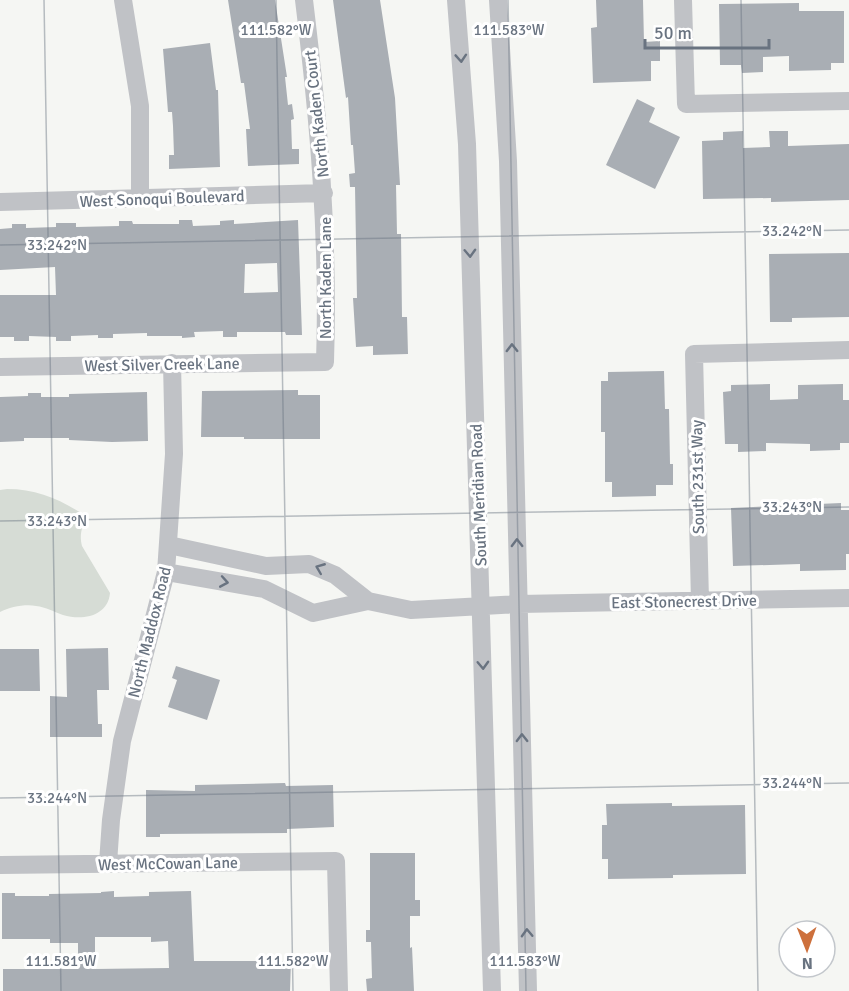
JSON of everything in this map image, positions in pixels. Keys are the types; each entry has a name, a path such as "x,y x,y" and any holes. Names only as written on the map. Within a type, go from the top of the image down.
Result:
{"street":[{"path":"123,0 140,106 140,198"},
{"name":"North Kaden Court","path":"304,0 316,96 324,193"},
{"name":"South Meridian Road","path":"456,0 467,144 492,991"},
{"path":"498,0 508,161 528,991"},
{"path":"683,0 686,104 849,101"},
{"name":"West Sonoqui Boulevard","path":"0,202 324,193"},
{"name":"North Kaden Lane","path":"324,193 325,362"},
{"name":"South 231st Way","path":"700,601 694,354 849,350"},
{"name":"West Silver Creek Lane","path":"0,367 325,362"},
{"name":"North Maddox Road","path":"108,864 111,820 122,741 166,572 174,454 172,363"},
{"path":"169,545 266,566 309,564 335,575 368,601"},
{"path":"276,595 285,565"},
{"path":"166,572 264,589 313,614 368,601"},
{"name":"East Stonecrest Drive","path":"368,601 411,610 519,604 849,598"},
{"name":"West McCowan Lane","path":"0,865 336,861 339,991"}],"shaded area":[{"path":"0,490 39,493 68,505 87,517 82,531 82,546 110,593 105,607 100,612 86,617 71,617 43,607 27,605 0,612"}],"building":[{"path":"228,0 275,0 287,77 285,77 288,105 292,104 294,119 291,120 292,149 299,149 299,164 248,166 246,129 250,129 244,83 241,83"},
{"path":"333,0 380,0 395,98 400,185 396,185 397,234 401,234 402,317 407,317 408,354 373,355 373,346 356,347 353,298 357,298 355,187 350,187 349,174 355,173 348,97 346,98"},
{"path":"596,0 643,0 644,42 660,41 660,61 651,61 651,81 593,83 591,28 597,27"},
{"path":"799,3 799,11 844,11 844,63 831,63 831,70 789,71 789,56 763,57 763,72 742,73 741,65 720,65 719,4"},
{"path":"210,43 216,90 218,90 220,167 169,169 169,155 174,155 173,126 172,112 168,112 163,49"},
{"path":"637,99 655,108 649,122 680,137 655,189 606,165"},
{"path":"743,131 743,148 770,147 769,131 788,131 788,146 849,144 849,200 771,202 771,198 703,199 702,141 723,140 723,132"},
{"path":"179,220 192,220 193,226 220,225 220,221 234,220 234,224 298,220 302,335 286,335 285,332 237,332 237,337 223,337 223,331 194,332 195,337 182,338 182,336 147,336 147,333 113,334 113,338 98,338 98,335 71,336 71,341 56,341 56,337 29,336 29,341 14,341 14,337 0,337 0,295 56,295 55,267 0,270 0,229 12,228 12,224 26,224 26,228 56,227 56,223 76,223 76,227 119,226 119,221 132,221 133,224 179,224","holes":["277,263 278,292 244,293 245,264"]},
{"path":"849,253 849,317 792,318 792,322 770,322 769,254"},
{"path":"664,371 665,409 669,409 670,464 673,464 673,485 656,485 656,496 612,497 612,482 605,482 605,432 601,432 601,381 608,381 608,372"},
{"path":"770,384 770,400 798,399 798,385 843,384 843,400 849,400 849,443 840,443 840,450 810,451 810,444 766,443 766,451 738,452 738,444 725,444 723,392 731,391 731,385"},
{"path":"298,390 298,395 320,395 320,439 201,437 202,391"},
{"path":"147,392 148,441 112,442 69,440 69,438 24,438 24,441 0,442 0,397 28,396 28,393 41,393 41,397 69,397 69,394"},
{"path":"841,503 841,510 849,510 849,554 846,554 846,570 800,571 800,564 733,566 731,508"},
{"path":"108,648 109,690 97,690 98,724 102,724 102,737 50,737 50,696 67,697 66,649"},
{"path":"0,649 39,649 40,691 0,691"},
{"path":"176,666 220,680 207,720 168,707 177,680 172,678"},
{"path":"285,783 286,786 333,785 334,827 287,829 287,833 160,834 160,837 146,837 146,790 195,791 195,785"},
{"path":"672,803 672,806 745,805 746,874 608,879 608,859 602,859 602,825 607,825 606,804"},
{"path":"370,853 415,853 415,900 420,900 420,916 410,916 414,991 367,991 366,979 372,978 371,942 366,942 366,930 370,930"},
{"path":"114,891 114,897 149,896 149,892 191,891 194,961 291,961 290,991 3,991 3,969 78,969 78,943 50,943 50,939 2,939 2,893 15,893 15,896 49,896 49,894","holes":["95,937 151,937 151,942 168,941 169,968 95,969"]}]}
